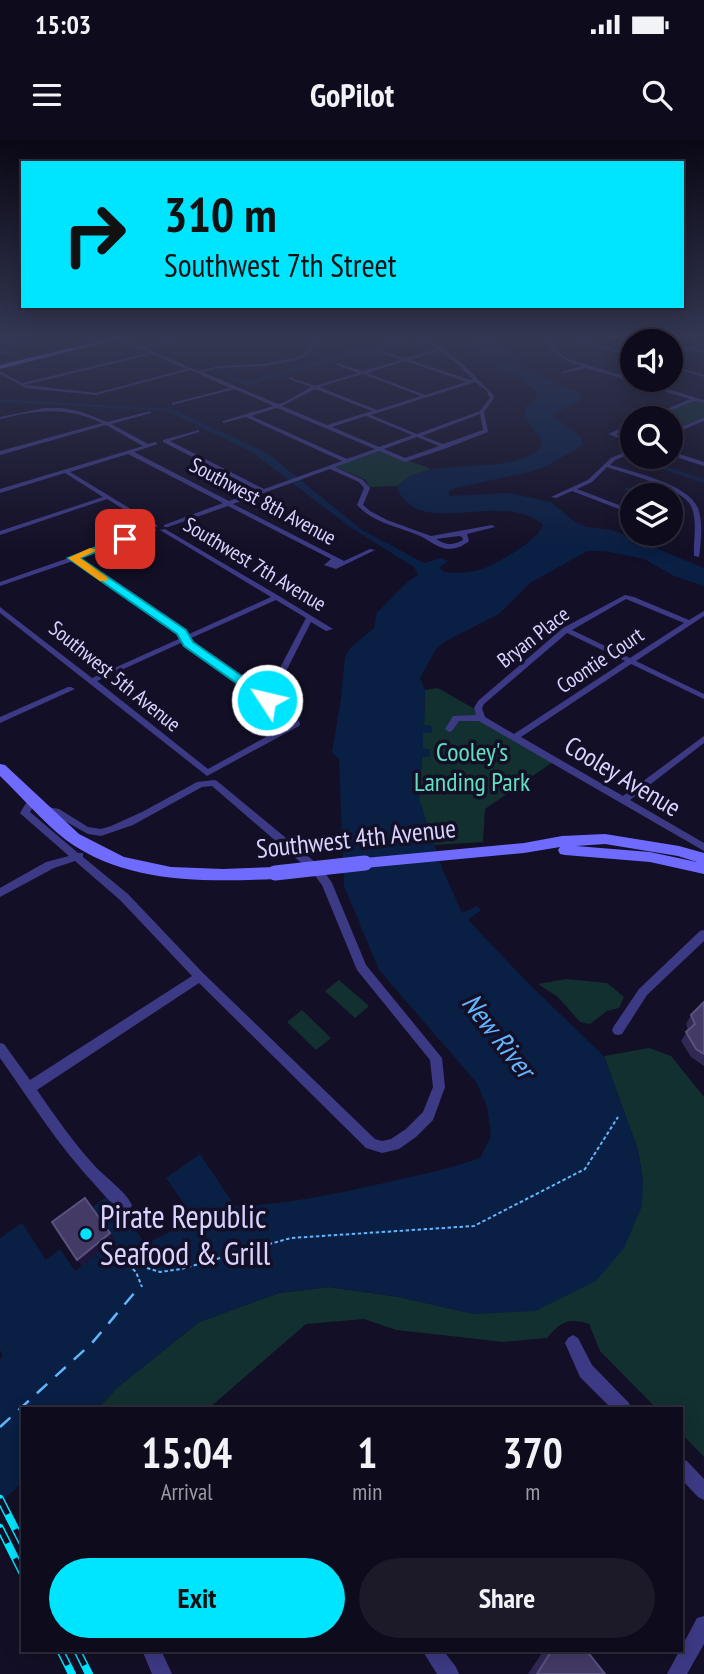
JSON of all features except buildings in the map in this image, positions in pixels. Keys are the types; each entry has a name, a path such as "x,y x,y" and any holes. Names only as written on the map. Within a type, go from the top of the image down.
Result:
{"main road":[{"name":"Southwest 4th Avenue","path":"0,768 88,847 131,864 194,875 275,873 528,847 562,841 604,839 678,851 704,859"},
{"path":"528,847 650,857 704,870"}],"street":[{"path":"225,422 271,408"},
{"path":"280,408 405,460 486,431 482,412"},
{"path":"367,408 376,411"},
{"path":"327,427 386,408"},
{"path":"0,584 482,412 485,408"},
{"path":"0,416 66,409 79,411 107,423 147,446"},
{"path":"0,453 149,412"},
{"path":"0,416 18,414"},
{"path":"365,414 445,447"},
{"path":"246,415 345,460"},
{"path":"683,428 704,419"},
{"path":"620,430 611,434 620,437"},
{"path":"197,431 165,441 262,490"},
{"path":"0,491 155,444"},
{"name":"Southwest 8th Avenue","path":"129,452 335,559 327,565 334,567 372,550"},
{"path":"554,497 590,481 606,465 620,457"},
{"path":"683,457 704,464"},
{"path":"606,465 671,488 687,497 694,506 697,556"},
{"path":"330,466 361,481 366,488 360,505 388,524 430,538 442,547 451,548 466,541 465,536 460,534"},
{"name":"Southwest 7th Avenue","path":"65,471 329,629"},
{"path":"572,489 620,507"},
{"path":"0,533 108,498"},
{"path":"430,538 492,527"},
{"path":"73,558 182,632 188,644 267,700 310,617"},
{"path":"91,681 277,597"},
{"name":"Bryan Place","path":"480,713 515,672 566,630 625,597 688,622"},
{"name":"Southwest 5th Avenue","path":"0,609 206,773 296,724 294,718 267,700"},
{"name":"Coontie Court","path":"515,737 704,613"},
{"path":"566,630 704,696"},
{"path":"0,720 71,689"},
{"path":"449,729 456,718 480,713"},
{"name":"Cooley Avenue","path":"480,713 515,737 704,847"},
{"path":"624,800 704,739"},
{"name":"Southwest 4th Avenue","path":"214,783 277,834 317,870 327,883 362,967 436,1058 439,1087 428,1115 411,1133 394,1144 382,1147 370,1144 200,977 139,912 79,856 64,847 25,813 37,804 94,833 104,832 122,826 200,784 214,783"},
{"path":"50,865 64,847"},
{"path":"0,893 50,865 79,856"},
{"path":"618,1030 643,992 704,934"},
{"path":"29,1088 200,977"},
{"path":"0,1048 69,1145 106,1189 125,1205"},
{"path":"573,1343 586,1371 621,1407"},
{"path":"683,1469 704,1491"},
{"path":"677,1674 704,1626"},
{"path":"152,1652 162,1674"},
{"path":"432,1652 449,1674"}],"green space":[{"path":"683,408 704,408 704,417 683,427"},
{"path":"375,450 431,469 410,476 397,486 369,487 366,480 333,466"},
{"name":"Cooley's Landing Park","path":"438,688 473,708 477,716 553,762 485,809 483,842 434,845 419,799 422,757 430,757 430,750 423,749 423,733 432,732 431,726 424,725 425,690"},
{"path":"566,979 607,983 624,997 619,1008 607,1011 590,1024 580,1022 558,997 538,984"},
{"path":"339,980 369,1006 355,1018 325,991"},
{"path":"302,1010 331,1038 316,1050 287,1022"},
{"path":"649,1048 671,1056 704,1097 704,1457 683,1435 683,1407 655,1407 600,1351 589,1324 576,1321 565,1322 547,1338 503,1342 396,1330 364,1319 306,1324 210,1407 99,1407 118,1387 199,1322 279,1293 329,1287 399,1297 474,1314 643,1181 638,1150 604,1056"}],"water":[{"name":"New River","path":"104,408 173,409 267,453 362,530 424,563 441,558 448,561 439,568 444,572 457,573 486,568 505,558 533,538 543,525 525,515 505,511 423,511 408,503 397,488 409,477 426,471 491,465 529,456 542,445 540,437 524,417 525,408 567,408 552,415 582,438 583,445 545,467 456,488 448,492 450,496 508,493 551,502 575,522 586,527 620,533 620,546 651,546 704,568 704,586 674,576 644,559 604,551 587,551 530,583 499,614 446,641 436,649 420,678 425,690 424,725 431,726 432,733 423,733 423,748 430,750 430,757 422,757 419,799 442,868 462,913 477,906 481,910 468,920 529,984 604,1056 638,1150 643,1181 642,1206 624,1248 596,1281 535,1311 474,1314 399,1297 329,1287 279,1293 199,1322 118,1387 99,1407 21,1407 21,1484 0,1503 0,1359 3,1356 0,1350 0,1238 22,1223 46,1260 60,1249 75,1271 114,1240 92,1207 112,1193 145,1244 186,1224 185,1205 166,1178 200,1154 235,1206 253,1205 323,1196 454,1166 480,1158 491,1136 487,1106 476,1082 379,970 344,886 339,759 332,753 345,658 350,648 374,628 377,612 418,575 414,567 350,527 253,453 167,411"}],"waterway":[{"path":"668,469 704,481"}],"ferry route":[{"path":"142,1287 136,1272 124,1261 160,1272 181,1269 291,1238 474,1226 585,1169 618,1117"},
{"path":"22,1407 92,1343 141,1285"},
{"path":"0,1427 21,1408"}],"railway":[{"path":"0,1499 21,1540"},
{"path":"0,1528 21,1570"},
{"path":"61,1652 72,1674"},
{"path":"78,1652 89,1674"}],"slow traffic":[{"path":"94,550 73,558 104,579"}],"place":[{"name":"Pirate Republic Seafood & Grill","path":"86,1234"}],"route":[{"path":"125,539 73,558 182,632 188,644 267,700"}]}
